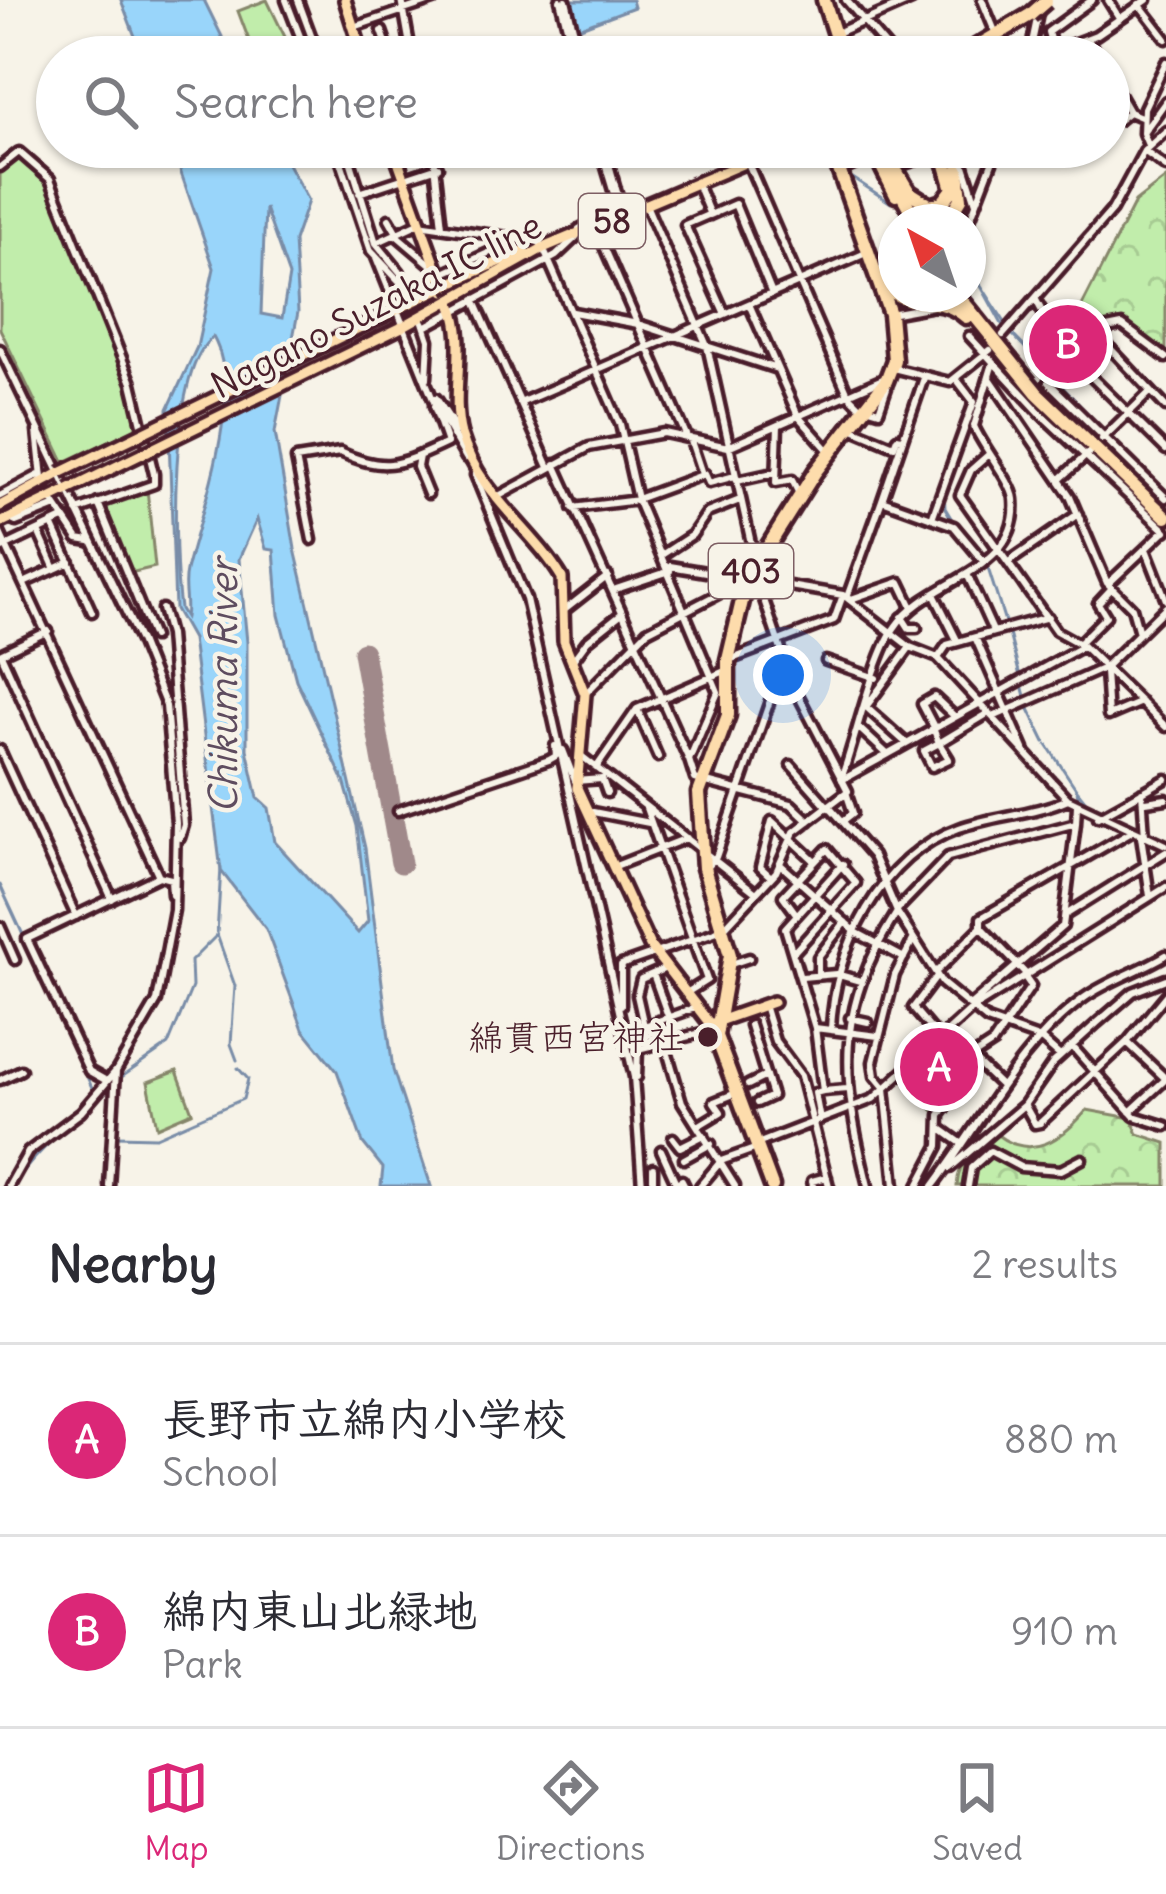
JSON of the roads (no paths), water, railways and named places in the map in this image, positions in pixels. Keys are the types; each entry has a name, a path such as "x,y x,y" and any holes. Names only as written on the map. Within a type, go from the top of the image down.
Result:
{"highway":[{"path":"821,0 832,36"},
{"path":"1001,36 1046,1"},
{"path":"997,36 1031,17"},
{"path":"840,168 890,314 896,341 889,375"},
{"path":"883,168 902,204"},
{"path":"884,168 903,204"},
{"path":"890,168 909,192 931,206 944,202 953,189 949,168"},
{"path":"951,168 959,193 953,204"},
{"path":"956,168 964,204"},
{"path":"957,204 960,174"},
{"path":"960,312 1165,515"},
{"path":"975,312 1020,374"},
{"path":"976,312 1165,515"},
{"name":"403","path":"714,1028 731,964 704,870 702,781 728,715 724,670 755,564 889,375"},
{"path":"714,1028 742,1089 772,1186"}],"main road":[{"path":"345,0 356,36"},
{"path":"400,168 445,290 461,433 495,498 558,571 566,609 564,641 585,694 575,781 588,812 655,955 714,1028 768,1004"},
{"name":"Nagano Suzaka IC line","path":"1,497 59,474 395,310 724,168"},
{"name":"Nagano Suzaka IC line","path":"621,214 737,168"},
{"name":"Nagano Suzaka IC line","path":"5,521 402,327 542,246"}],"street":[{"path":"286,0 300,36"},
{"path":"298,0 311,36"},
{"path":"402,0 407,36"},
{"path":"354,28 434,0"},
{"path":"563,0 572,36"},
{"path":"846,0 878,36"},
{"path":"839,32 912,0"},
{"path":"982,0 995,33"},
{"path":"1049,36 1048,32 1093,0"},
{"path":"1108,0 1118,16"},
{"path":"1038,36 1046,1"},
{"path":"1092,36 1143,2 1166,39"},
{"path":"382,31 384,36"},
{"path":"1166,62 1141,117 1146,148 1166,167"},
{"path":"1143,133 1166,100"},
{"path":"1130,112 1141,117"},
{"path":"1004,335 1112,210 1146,148 1166,131"},
{"path":"0,166 20,152 36,166"},
{"path":"38,168 50,179 132,383 154,484 76,511"},
{"path":"312,540 296,459 340,452 359,466 385,467 447,443 343,168"},
{"path":"352,168 376,243 409,290"},
{"path":"359,193 435,168"},
{"path":"438,168 442,226"},
{"path":"607,168 621,214"},
{"path":"608,168 621,214"},
{"path":"750,168 848,394 865,408"},
{"path":"841,171 846,168"},
{"path":"965,168 976,203"},
{"path":"976,203 991,168"},
{"path":"698,186 710,215"},
{"path":"363,241 409,290 445,290 474,298 548,260 611,212 614,200"},
{"path":"725,314 686,225 735,204 772,294"},
{"path":"647,207 707,346 755,564"},
{"path":"388,219 445,290"},
{"path":"376,243 419,223 521,239"},
{"path":"586,229 638,324 702,475 709,483 773,472"},
{"path":"427,382 424,324 445,290 532,234 542,246 625,436 637,499 685,610 724,670 689,760"},
{"path":"520,403 870,251"},
{"path":"474,298 520,403 608,576 695,779 791,804 808,821"},
{"path":"1036,300 1066,352 1166,450"},
{"path":"749,304 798,416 830,452"},
{"path":"571,312 638,324 777,369"},
{"path":"890,314 897,312"},
{"path":"1066,352 1115,325 1131,328 1166,358"},
{"path":"1095,332 1166,407"},
{"path":"969,336 1046,416 1165,515"},
{"path":"1,348 166,706 177,841 174,910 157,1001 116,1071 81,1112 28,1152 9,1186"},
{"path":"495,498 552,466 625,436 688,437 728,447 889,375 957,380 988,352"},
{"path":"842,779 892,629 913,607 1002,550 1014,497 988,455 974,418 993,363"},
{"path":"988,376 1059,480 1110,587"},
{"path":"596,768 637,709 834,620 847,597 924,378"},
{"path":"932,518 974,402 957,380"},
{"path":"1048,382 1165,515"},
{"path":"1101,440 1151,392"},
{"path":"434,399 461,433"},
{"path":"434,399 492,505 511,553 636,1086"},
{"path":"778,425 776,483 792,480 800,496"},
{"path":"1,497 41,476 37,428"},
{"path":"850,428 894,446 897,437 902,439"},
{"path":"422,454 417,467 428,494"},
{"path":"1059,480 1088,454"},
{"path":"988,455 970,470 960,495 1055,631 1081,645 1166,727"},
{"path":"573,508 637,499 702,475"},
{"path":"663,554 692,535 706,513 742,500"},
{"path":"882,500 955,526 984,562"},
{"path":"98,503 153,637"},
{"path":"5,521 16,522 55,504 78,539 91,541"},
{"path":"1010,561 1078,514"},
{"path":"842,779 1081,645 1106,616 1099,603 1145,549 1165,515"},
{"path":"4,547 63,519"},
{"path":"52,524 92,611"},
{"path":"38,531 55,568"},
{"path":"0,533 159,876"},
{"path":"965,728 934,697 922,704 939,743 991,715 1008,712 1104,668 1166,603 1145,549"},
{"path":"26,582 70,562"},
{"path":"613,590 670,568 847,597 900,582 913,607"},
{"path":"967,574 993,632"},
{"path":"566,609 608,576"},
{"path":"585,694 636,641 668,616 753,581"},
{"path":"753,581 802,707 842,779 854,813 843,820"},
{"path":"1110,587 1119,589 1132,608 1139,632"},
{"path":"934,594 958,642"},
{"path":"847,597 910,646 938,658 1068,800 1166,849 1067,914"},
{"path":"162,609 169,635 183,810 183,832 177,841"},
{"path":"573,660 586,641 623,612"},
{"path":"902,616 909,628 917,628"},
{"path":"938,658 944,646 1048,617"},
{"path":"48,631 0,654 112,899"},
{"path":"975,637 1024,753"},
{"path":"866,707 910,646"},
{"path":"704,870 716,857 784,660"},
{"path":"826,661 876,678"},
{"path":"1104,668 1108,716 1141,702"},
{"path":"718,692 724,670"},
{"path":"866,707 906,743"},
{"path":"637,709 658,757"},
{"path":"859,728 889,755"},
{"path":"556,736 575,781 602,779 608,794"},
{"path":"398,811 549,760 556,756 556,736"},
{"path":"0,750 76,916"},
{"path":"579,754 755,892"},
{"path":"791,765 869,850 913,940 937,973 971,1008 1041,1040 1060,1056"},
{"path":"1098,817 1166,779"},
{"path":"1142,792 1150,896"},
{"path":"622,1021 621,965 723,928 781,865 790,838 847,794"},
{"path":"1145,802 1166,799"},
{"path":"831,1029 836,974 882,882 910,854 949,832 1040,812 1068,800"},
{"path":"700,1186 722,1161 850,1110 885,1088 1064,926 1077,805"},
{"path":"646,808 707,980 688,992"},
{"path":"588,812 650,823"},
{"path":"772,877 760,868 772,820 815,861"},
{"path":"868,1186 847,1089 848,1030 860,981 877,944 897,911 948,857 1076,823"},
{"path":"940,1040 913,1008 937,973 981,927 981,918 1130,832"},
{"path":"613,867 687,838"},
{"path":"793,953 856,883 827,849 783,896 797,914"},
{"path":"824,1091 815,1028 785,928 844,864"},
{"path":"781,865 857,933 904,958"},
{"path":"105,1080 89,1071 28,939 159,876 171,879 174,910"},
{"path":"971,1008 1166,886"},
{"path":"818,974 818,957 845,922"},
{"path":"0,926 15,960"},
{"path":"918,1186 938,1152 940,1115 959,1089 971,1057 993,1043 1031,986 1020,966 981,927"},
{"path":"895,1186 885,1088 873,1070 875,1023 913,940"},
{"path":"933,1186 966,1146 1001,1086 1041,1040 1084,998 1166,955"},
{"path":"731,964 749,958"},
{"path":"966,1146 1024,1105 1060,1056 1133,992 1166,979 1154,962"},
{"path":"666,968 641,979 637,995 644,1026 699,1006"},
{"path":"653,974 669,1019"},
{"path":"802,977 836,974 860,981"},
{"path":"1024,1105 1037,1124 1127,1042 1166,995"},
{"path":"768,1004 775,1040 801,1076 818,1121"},
{"path":"850,1018 875,1023"},
{"path":"658,1022 676,1091 735,1186"},
{"path":"750,1025 772,1096 757,1103"},
{"path":"642,1186 638,1049 714,1028"},
{"path":"815,1028 878,1036"},
{"path":"757,1047 775,1040"},
{"path":"1127,1042 1166,1079 1130,1112"},
{"path":"1072,1046 1130,1112 1166,1126"},
{"path":"971,1057 1001,1086"},
{"path":"0,1079 21,1070"},
{"path":"109,1186 116,1071"},
{"path":"698,1126 721,1112 714,1102 766,1076"},
{"path":"813,1186 812,1181 828,1181 815,1093 847,1089"},
{"path":"940,1127 966,1146"},
{"path":"673,1138 680,1147 704,1136"},
{"path":"684,1159 711,1144"},
{"path":"661,1150 676,1183 682,1180 686,1186"},
{"path":"968,1186 971,1168 990,1151 1020,1167 1061,1170 1082,1159"},
{"path":"653,1168 653,1186"}],"water":[{"path":"121,0 204,0 222,36 135,36"},
{"path":"569,0 632,0 634,7 578,28"},
{"name":"Chikuma River","path":"179,168 290,168 308,201 294,241 298,312 275,432 295,549 365,848 393,1070 431,1186 381,1186 383,1168 363,1143 337,1071 303,1029 266,929 221,871 192,639 175,609 168,409 197,347 214,268","holes":["265,208 289,276 282,318 261,314","213,337 222,361 223,421 185,577 185,617 180,609 176,508 181,424 198,356","257,519 266,549 274,550 279,615 296,680 344,781 357,826 368,921 358,933 275,842 269,808 258,798 247,749 247,642 239,559"]}],"waterway":[{"path":"851,0 863,14"},
{"path":"875,27 882,36"},
{"path":"848,175 891,203"},
{"path":"986,293 1006,324"},
{"path":"986,295 1003,326"},
{"path":"1011,333 1165,494"},
{"path":"976,402 985,378"},
{"path":"944,490 945,508 956,526"},
{"path":"10,546 25,579"},
{"path":"986,562 1006,625"},
{"path":"27,583 48,629"},
{"path":"1008,630 1020,676"},
{"path":"1021,681 1026,700"},
{"path":"1027,705 1045,742"},
{"path":"1047,745 1077,790 1079,803"},
{"path":"1077,790 1089,805"},
{"path":"1094,812 1164,847"},
{"path":"1064,927 1079,824"},
{"path":"123,1076 168,1045 192,987 191,961 217,935 221,867"},
{"path":"0,885 24,937"},
{"path":"217,935 235,986 231,1044 237,1060"},
{"path":"1011,975 1053,938"},
{"path":"48,990 93,1090"},
{"path":"933,1048 966,1018"},
{"path":"116,1136 156,1137 243,1099 248,1079 238,1068"},
{"path":"14,1186 45,1147 111,1087"}],"tunnel":[{"path":"1048,415 1062,401"}],"place":[{"name":"綿内東山北緑地","path":"1068,344"},
{"name":"綿貫西宮神社","path":"708,1037"},
{"name":"長野市立綿内小学校","path":"939,1067"}]}
